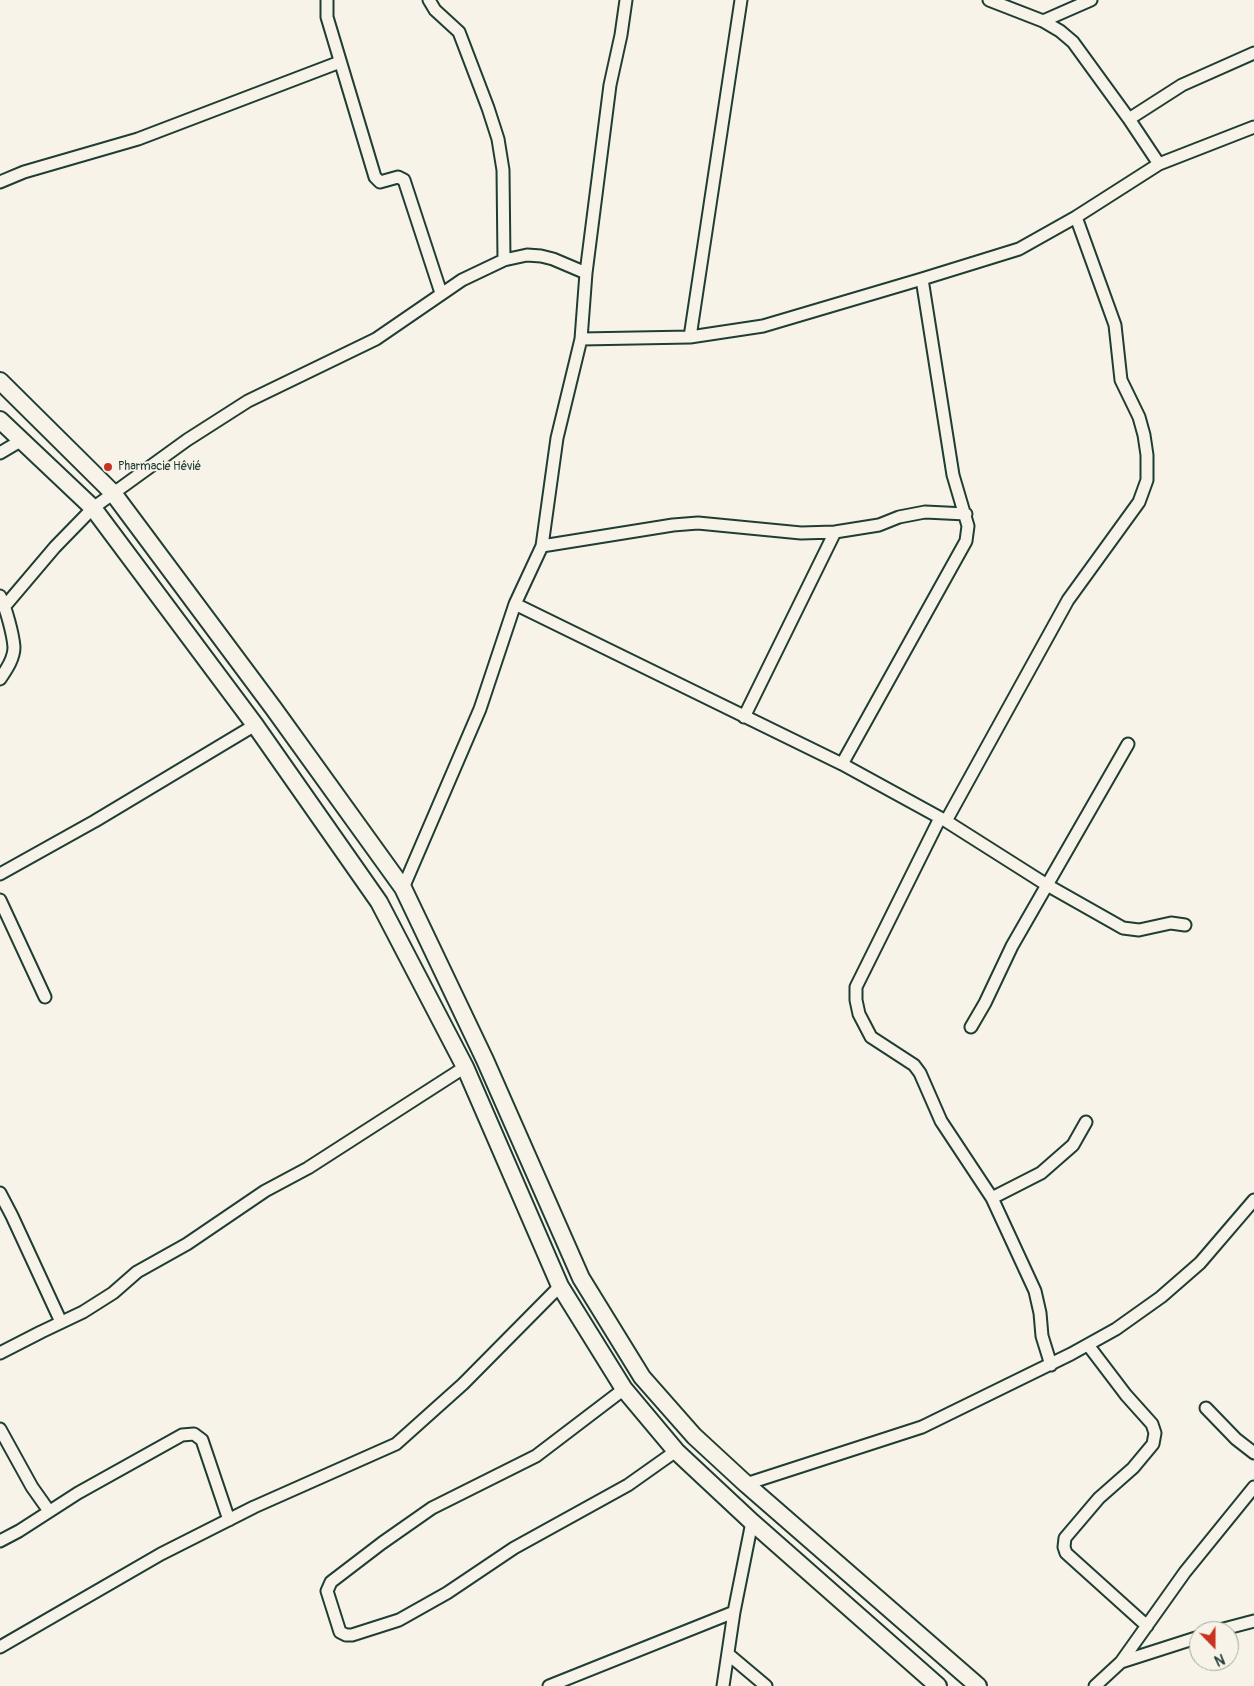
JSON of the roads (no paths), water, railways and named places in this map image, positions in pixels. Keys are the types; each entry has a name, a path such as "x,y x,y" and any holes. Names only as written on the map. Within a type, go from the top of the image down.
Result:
{"street":[{"path":"328,0 327,17 374,177 380,182 398,177 404,180 441,293"},
{"path":"429,0 435,10 459,32 498,139 503,170 504,260"},
{"path":"403,888 480,710 515,604 542,546 557,438 581,339 586,273 610,85 621,35 626,0"},
{"path":"690,337 741,0"},
{"path":"989,0 1043,21 1060,31 1073,42 1159,164"},
{"path":"1043,21 1091,0"},
{"path":"1129,119 1182,84 1254,53"},
{"path":"0,182 24,172 138,140 340,62"},
{"path":"581,339 690,337 763,326 1019,249 1076,217 1159,164 1254,127"},
{"path":"1051,1365 1042,1336 1040,1313 1035,1291 992,1198 941,1121 920,1073 914,1065 871,1037 859,1014 856,987 943,819 1068,600 1139,502 1147,480 1148,454 1139,417 1121,380 1115,325 1076,217"},
{"path":"0,679 9,666 14,647 2,601 93,508 187,440 248,401 376,338 462,280 504,260 527,255 541,256 586,273"},
{"path":"842,764 966,541 968,526 966,514 954,481 922,279"},
{"path":"0,381 113,493 403,888 485,1060 581,1278 642,1377 694,1436 746,1484 978,1686"},
{"path":"0,420 93,508 255,725 379,902 465,1067 560,1286 624,1389 676,1451 752,1522 938,1686"},
{"path":"0,453 22,440"},
{"path":"542,546 698,522 802,533 835,532 878,525 925,512 966,514"},
{"path":"744,717 835,532"},
{"path":"515,604 842,764 943,819 1046,885 1123,928 1140,930 1171,923 1185,925"},
{"path":"0,874 95,821 255,725"},
{"path":"971,1027 985,1003 1012,946 1128,744"},
{"path":"0,900 45,997"},
{"path":"0,1353 83,1312 106,1298 137,1272 187,1244 265,1191 308,1168 465,1067"},
{"path":"992,1198 1041,1173 1073,1146 1086,1122"},
{"path":"0,1193 61,1322"},
{"path":"746,1484 922,1427 1051,1365 1088,1345 1116,1329 1174,1286 1200,1263 1254,1200"},
{"path":"0,1647 161,1554 254,1507 396,1444 463,1384 560,1286"},
{"path":"1088,1345 1126,1395 1152,1424 1155,1433 1153,1444 1133,1468 1099,1498 1065,1538 1064,1547 1066,1553 1147,1626"},
{"path":"624,1389 536,1456 432,1508 331,1582 327,1591 340,1632 352,1635 399,1620 447,1593 514,1548 628,1485 676,1451"},
{"path":"1206,1408 1236,1439 1254,1453"},
{"path":"0,1429 32,1487 49,1512"},
{"path":"0,1541 78,1493 182,1435 194,1434 202,1440 229,1520"},
{"path":"1096,1686 1121,1662 1185,1572 1254,1487"},
{"path":"723,1686 734,1612 752,1522"},
{"path":"549,1686 734,1612"},
{"path":"1239,1625 1254,1621"},
{"path":"1121,1662 1189,1640"},
{"path":"728,1654 766,1686"}],"place":[{"name":"Pharmacie Hêvié","path":"108,467"}]}
